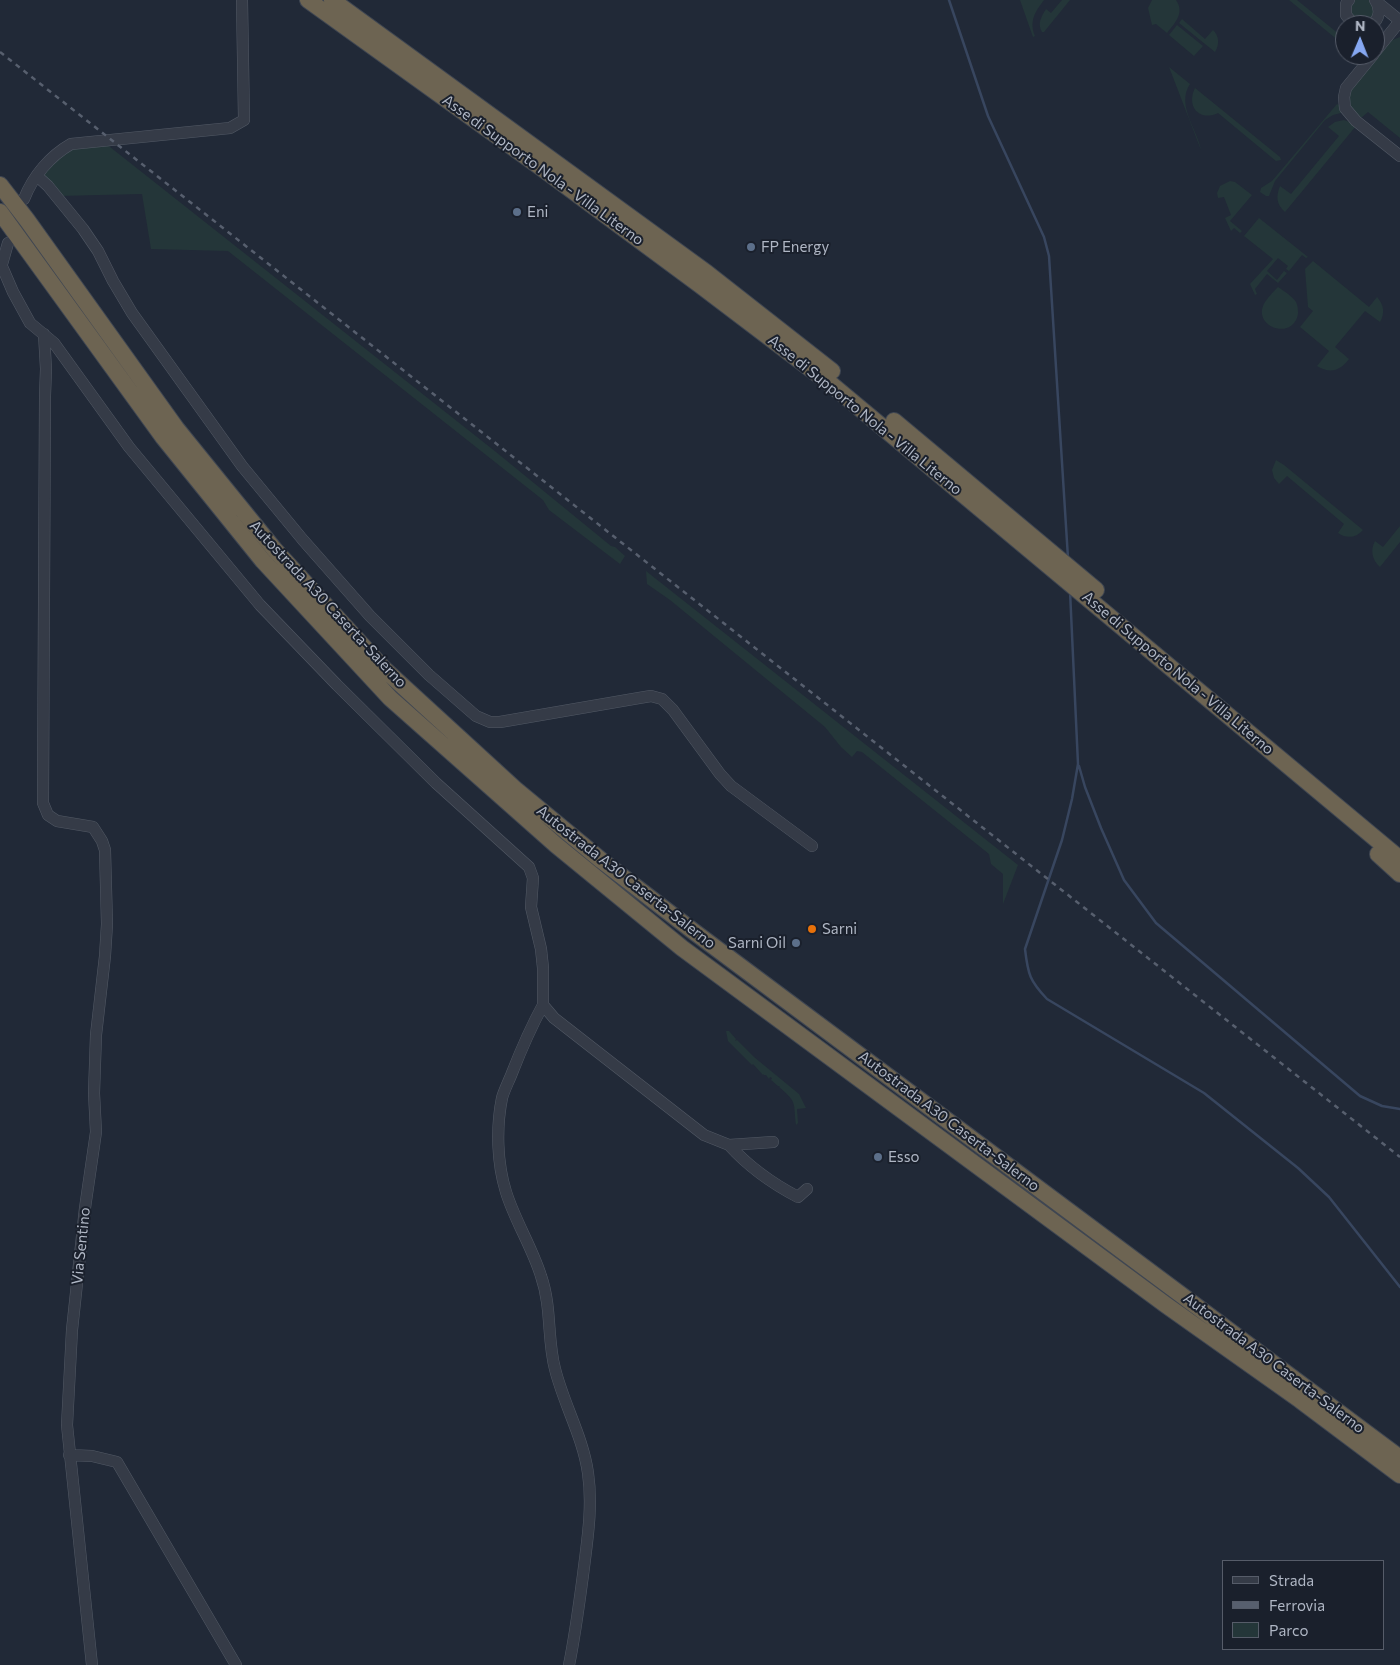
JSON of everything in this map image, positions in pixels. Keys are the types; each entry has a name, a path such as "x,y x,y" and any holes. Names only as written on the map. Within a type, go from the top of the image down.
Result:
{"highway":[{"name":"Asse di Supporto Nola - Villa Literno","path":"308,0 551,175 793,356 1029,541 1400,845"},
{"name":"Asse di Supporto Nola - Villa Literno","path":"332,0 707,273 921,443 1029,541"},
{"name":"Autostrada A30 Caserta-Salerno","path":"0,185 176,428 274,549 384,669 508,782 602,861 693,931 1400,1458"},
{"name":"Autostrada A30 Caserta-Salerno","path":"0,212 163,437 244,538 390,698 556,845 682,948 1400,1475"},
{"name":"Asse di Supporto Nola - Villa Literno","path":"1112,610 1207,697 1400,859"},
{"path":"1207,697 1276,766 1358,835 1400,874"}],"street":[{"path":"24,199 37,176 56,152 71,144 230,128 244,120 242,0"},
{"path":"1337,0 1347,15"},
{"path":"1349,0 1346,4 1349,15"},
{"path":"1376,1 1400,21 1386,39"},
{"path":"1376,1 1379,15"},
{"path":"1386,39 1400,34"},
{"path":"1364,65 1346,88 1344,97 1345,108 1356,121 1400,156"},
{"path":"37,176 48,186 83,229 98,251 113,282 132,313 242,466 315,554 370,616 429,675 476,716 490,722 500,722 630,699 656,697 662,699 673,710 731,786 812,846"},
{"path":"8,243 1,263 13,292 30,323 44,334 64,356 130,447 260,605 436,783 529,868 533,878 531,908 541,949 543,1005 519,1053 503,1097 499,1148 506,1192 521,1232 541,1274 546,1292 554,1366 560,1388 584,1451 588,1474 590,1500 588,1532 569,1665"},
{"name":"Via Sentino","path":"44,334 46,369 43,803 48,814 57,821 82,824 95,829 105,850 107,902 105,956 96,1035 95,1136 72,1330 67,1425 92,1665"},
{"path":"543,1005 571,1033 704,1135 729,1145 773,1142"},
{"path":"729,1145 738,1155 783,1189 798,1197 807,1189"},
{"path":"69,1455 92,1456 117,1462 236,1665"}],"green space":[{"path":"1020,0 1044,0 1034,17 1033,31 1035,36 1033,37"},
{"path":"1062,0 1070,0 1044,32 1042,32 1040,23 1046,9 1051,13"},
{"path":"1152,0 1176,0 1179,5 1178,18 1167,33 1156,24 1152,25 1148,8"},
{"path":"1289,0 1297,0 1335,31 1335,38"},
{"path":"1354,0 1371,0 1375,15 1351,15 1350,4"},
{"path":"1182,19 1205,39 1213,30 1218,40 1215,52 1179,23"},
{"path":"1177,25 1203,46 1194,56 1169,35"},
{"path":"1400,37 1400,138 1368,112 1361,118 1351,108 1349,93 1370,65 1385,65 1385,47 1390,41"},
{"path":"1169,67 1190,84 1186,92 1186,109 1201,150"},
{"path":"1195,88 1280,157 1281,160 1276,161 1218,113 1205,115 1196,111 1192,101"},
{"path":"1337,104 1341,113 1325,120 1275,181 1269,196 1260,192 1261,188 1272,181"},
{"path":"1344,120 1356,126 1285,212 1278,200 1280,186 1291,194 1339,136 1328,127 1335,122"},
{"path":"105,143 496,452 611,546 615,547 625,556 620,564 549,510 543,500 228,251 151,249 142,194 58,196 42,176 46,167 71,146"},
{"path":"1230,181 1235,182 1252,195 1230,221 1242,231 1240,233 1234,228 1231,231 1225,218 1231,215 1224,197 1218,198 1217,193 1220,186"},
{"path":"1259,218 1308,257 1306,258 1302,255 1289,271 1286,269 1288,266 1278,258 1267,271 1277,280 1284,271 1287,273 1278,283 1267,274 1255,289 1257,294 1255,295 1250,284 1273,259 1244,236"},
{"path":"1313,261 1369,307 1377,297 1383,309 1380,322 1365,311 1335,347 1349,359 1338,369 1334,370 1326,370 1317,366 1329,351 1300,327 1313,311 1308,307 1305,269"},
{"path":"1278,287 1294,300 1298,310 1295,323 1281,329 1274,328 1268,324 1263,318 1262,311 1265,302"},
{"path":"1276,460 1363,530 1351,537 1338,533 1344,524 1287,476 1279,484 1274,478 1272,470"},
{"path":"1400,526 1400,542 1380,567 1373,555 1375,541 1383,547"},
{"path":"646,571 1018,865 1003,904 1003,874 991,864 989,854 862,752 857,751 852,757 825,727 670,600 647,584"},
{"path":"726,1031 729,1031 736,1039 735,1041 737,1040 754,1057 799,1094 806,1108 797,1109 798,1123 796,1125 794,1103 792,1100 780,1086 771,1080 772,1078 770,1077 769,1079 766,1075 763,1075 728,1041"}],"waterway":[{"path":"949,0 988,116 1044,237 1049,256 1068,558"},
{"path":"1070,591 1078,764 1062,840 1025,949 1031,977 1047,999 1204,1093 1298,1168 1329,1197 1400,1287"},
{"path":"1079,766 1101,828 1124,880 1156,923 1360,1096 1382,1106 1400,1109"}],"railway":[{"path":"0,52 1400,1157"}],"place":[{"name":"Eni","path":"517,212"},
{"name":"FP Energy","path":"751,247"},
{"name":"Sarni","path":"812,929"},
{"name":"Sarni Oil","path":"796,943"},
{"name":"Esso","path":"878,1157"}]}
